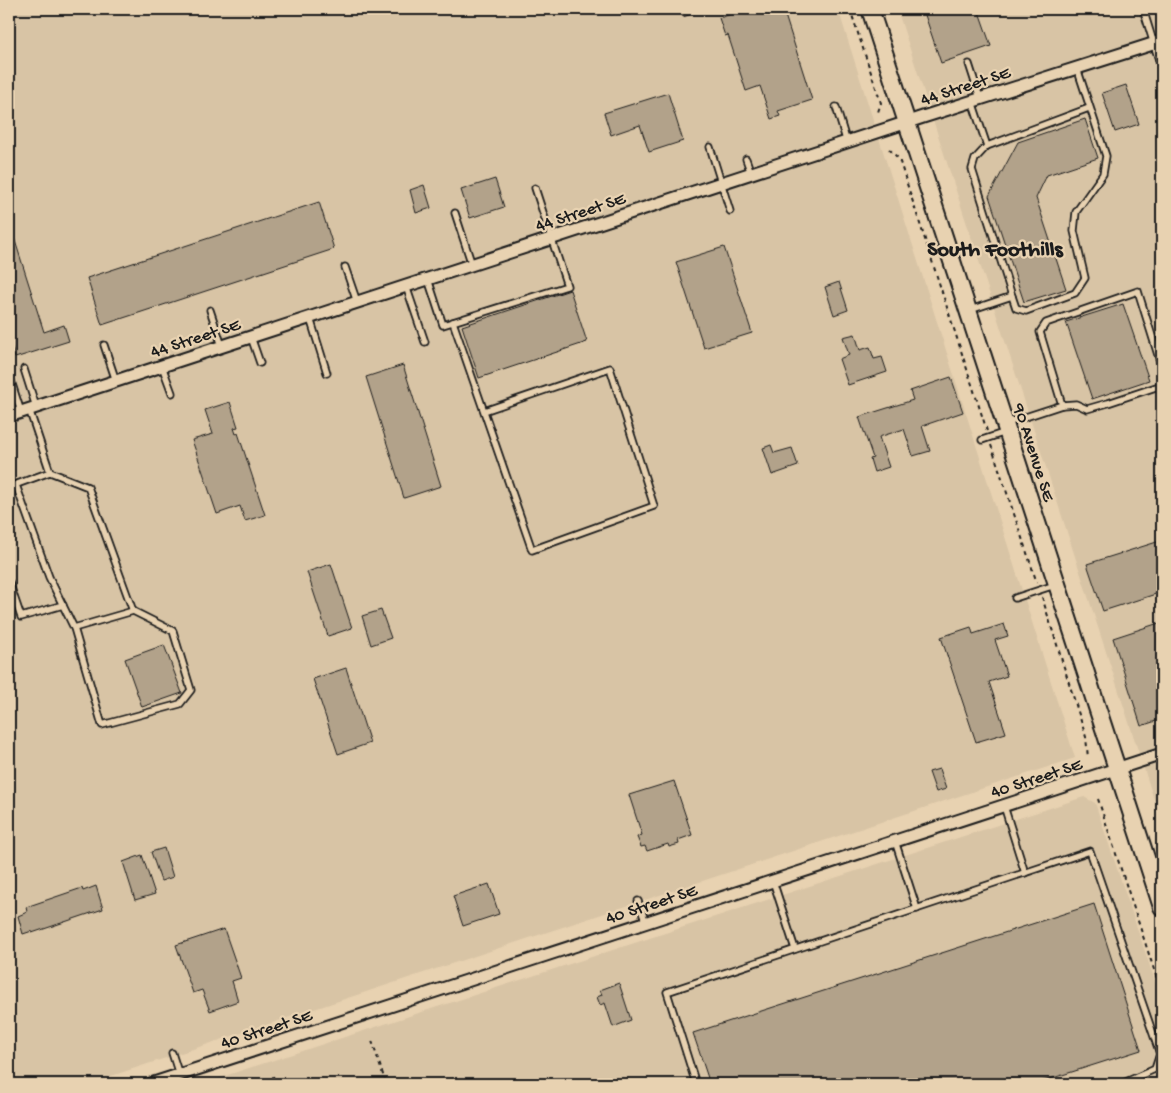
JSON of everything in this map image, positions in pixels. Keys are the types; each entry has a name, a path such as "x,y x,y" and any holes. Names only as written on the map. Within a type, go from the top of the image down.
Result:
{"street":[{"name":"90 Avenue SE","path":"870,9 1162,907"},
{"name":"44 Street SE","path":"9,416 1158,42"},
{"name":"40 Street SE","path":"151,1084 1162,754"}],"lane":[{"path":"1143,9 1158,42 1162,70"},
{"path":"969,64 987,146"},
{"path":"1077,68 1106,156 1103,174 1076,212 1074,231 1085,278 1076,293 1026,311 1016,308 972,169 975,159 987,146 1089,108"},
{"path":"836,107 847,143"},
{"path":"710,148 730,211"},
{"path":"746,159 751,174"},
{"path":"428,279 443,325 567,286 535,188"},
{"path":"455,213 472,265"},
{"path":"345,267 357,302"},
{"path":"406,286 425,342"},
{"path":"1062,405 1040,332 1046,322 1138,291 1162,368"},
{"path":"968,310 1012,296"},
{"path":"210,310 222,346"},
{"path":"310,318 327,373"},
{"path":"453,322 532,550 654,506 610,368 484,411"},
{"path":"250,337 260,364"},
{"path":"104,345 116,381"},
{"path":"162,366 172,393"},
{"path":"24,369 29,409 50,472"},
{"path":"9,375 29,409"},
{"path":"982,440 1062,405 1076,404 1087,409 1162,385"},
{"path":"9,487 50,472 88,487 133,611"},
{"path":"16,485 49,578 74,628 102,725 180,704 191,690 173,631 133,611 74,628"},
{"path":"9,582 21,617 64,605"},
{"path":"1015,598 1057,584"},
{"path":"1004,806 1025,873"},
{"path":"895,842 917,909"},
{"path":"696,1084 667,992 1090,851 1160,1054 1155,1069 1122,1084"},
{"path":"773,881 795,949"},
{"path":"638,900 646,923"},
{"path":"172,1054 179,1075"}],"path":[{"path":"850,9 881,103 877,116"},
{"path":"889,149 900,160 1040,590 1086,737 1088,758"},
{"path":"1098,799 1162,994"},
{"path":"372,1041 386,1084"},
{"path":"273,1076 276,1084"}],"shaded area":[{"path":"9,9 838,9 1075,758 87,1084 9,1084"},
{"path":"897,9 1162,9 1162,824"},
{"path":"1084,797 1095,803 1162,1002 1162,1084 200,1084"}],"building":[{"path":"681,9 706,9 683,17"},
{"path":"747,9 783,9 812,100 778,111 780,116 771,119 760,86 746,91 728,35 725,36 719,18"},
{"path":"923,9 978,9 991,46 941,63"},
{"path":"1126,85 1139,124 1115,132 1102,93"},
{"path":"668,93 683,141 649,152 640,125 611,135 604,113"},
{"path":"1085,119 1098,158 1047,175 1036,198 1066,289 1024,302 989,196 1018,142"},
{"path":"495,179 504,207 470,218 461,190"},
{"path":"424,185 431,208 416,213 410,190"},
{"path":"319,202 334,249 102,325 87,278"},
{"path":"10,225 44,332 64,325 69,341 15,358 9,338"},
{"path":"724,247 752,333 704,348 676,262"},
{"path":"839,282 848,310 834,315 825,287"},
{"path":"570,290 587,342 479,378 462,326"},
{"path":"1123,304 1149,380 1092,399 1066,322"},
{"path":"855,334 860,350 870,347 874,359 882,357 887,372 848,385 839,359 849,355 843,337"},
{"path":"403,365 441,486 404,498 366,377"},
{"path":"951,377 963,412 922,426 930,451 913,456 904,429 879,437 889,467 874,472 870,459 873,458 859,417 913,400 910,391"},
{"path":"230,402 238,427 234,428 236,434 238,433 265,515 245,521 240,506 217,514 192,440 213,434 205,410"},
{"path":"771,445 774,453 792,448 798,466 772,475 763,448"},
{"path":"1160,541 1162,548 1162,592 1103,611 1087,564"},
{"path":"331,564 352,628 328,636 307,572"},
{"path":"381,610 391,638 371,645 362,616"},
{"path":"1162,622 1162,719 1141,726 1113,638"},
{"path":"1004,624 1008,636 995,640 1007,676 989,682 1006,733 976,742 941,637 971,627 973,634"},
{"path":"164,645 182,693 142,707 125,659"},
{"path":"346,668 370,743 338,754 313,679"},
{"path":"939,769 946,789 936,792 929,772"},
{"path":"674,781 692,835 678,840 679,844 669,847 668,844 647,851 645,846 641,847 637,837 642,835 629,795"},
{"path":"164,848 173,877 161,881 151,852"},
{"path":"142,855 155,894 135,900 123,862"},
{"path":"489,884 499,914 463,926 453,896"},
{"path":"96,886 103,909 32,933 32,931 23,934 18,916 27,912 26,907 82,888 83,891"},
{"path":"1094,904 1141,1050 1034,1084 710,1084 693,1033"},
{"path":"224,929 241,978 232,981 238,1001 210,1011 202,990 193,993 176,945"},
{"path":"619,983 631,1020 613,1027 605,1003 600,1005 597,997 602,995 600,990"}],"district":[{"name":"South Foothills","path":"995,247"}]}
